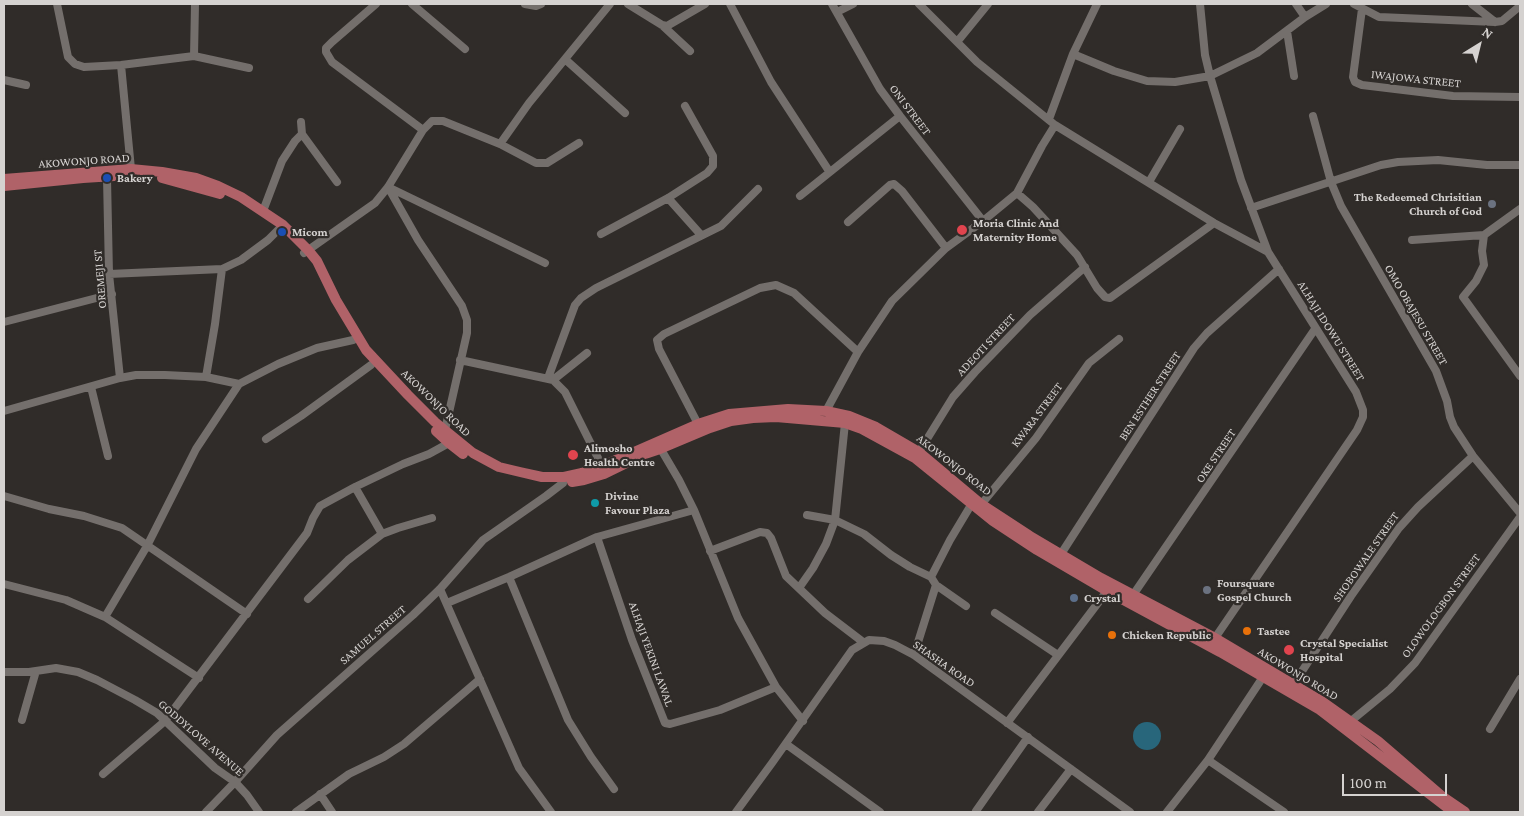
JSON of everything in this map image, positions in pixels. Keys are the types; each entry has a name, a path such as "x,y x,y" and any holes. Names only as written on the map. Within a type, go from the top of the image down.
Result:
{"main road":[{"name":"AKOWONJO ROAD","path":"4,179 131,169 162,172 196,178 218,186 263,211 317,261 336,300 366,350 408,395 445,430 473,453 499,466 542,477 564,480 731,421 753,418 776,417 845,423 879,437 916,458 976,504 1133,595 1141,604 1263,677 1378,741 1443,797 1465,812"},
{"name":"AKOWONJO ROAD","path":"4,186 130,175 160,178 213,191 281,227"},
{"name":"AKOWONJO ROAD","path":"306,252 344,327 371,365 449,444 496,471 517,478 540,482 584,480 604,474 645,454 698,424 729,414 788,409 826,411 849,416 876,427 919,452 992,521 1036,550 1107,591 1141,604 1215,638 1323,702 1453,812"}],"street":[{"path":"57,4 68,57 70,61 84,67 121,65 194,56 249,68"},
{"path":"194,56 195,4"},
{"path":"376,4 332,42 326,48 326,52 332,62 423,130"},
{"path":"412,4 465,49"},
{"path":"525,4 536,6 541,4"},
{"path":"500,144 529,104 610,4"},
{"path":"628,4 667,26 705,4"},
{"path":"730,4 771,82 829,171"},
{"name":"ONI STREET","path":"832,4 880,88 983,221"},
{"path":"837,12 853,4"},
{"path":"920,4 997,80 1055,125 1214,223 1268,252"},
{"path":"957,42 988,4"},
{"path":"1048,119 1073,54 1097,4"},
{"name":"ALHAJI IDOWU STREET","path":"1200,4 1205,54 1210,76 1250,208 1268,252 1356,392 1363,410 1363,417 1357,430 1215,638"},
{"path":"1296,4 1305,17"},
{"path":"1073,54 1114,71 1147,81 1175,82 1210,76 1257,54 1305,17 1326,4"},
{"path":"1354,4 1365,6 1379,17 1495,22 1509,16 1520,6"},
{"path":"1472,4 1495,22"},
{"name":"IWAJOWA STREET","path":"1365,6 1353,77 1355,82 1362,85 1453,96 1520,97"},
{"path":"662,24 690,51"},
{"path":"1287,31 1294,76"},
{"path":"566,60 625,113"},
{"path":"121,65 131,169"},
{"path":"4,80 26,85"},
{"path":"601,234 668,198 707,173 713,166 712,156 685,106"},
{"path":"800,196 900,116"},
{"name":"OMO OBAJESU STREET","path":"1313,116 1330,182 1341,206 1436,372 1454,426 1473,456 1520,515"},
{"path":"306,252 375,203 388,187 423,130 432,121 443,121 500,144 536,163 547,163 579,143"},
{"path":"301,122 302,134 337,182"},
{"path":"826,411 858,352 892,301 946,248 983,221 1016,193 1055,125"},
{"path":"1149,182 1180,129"},
{"path":"263,211 282,160 302,134"},
{"path":"1250,208 1381,165 1420,160 1487,165 1520,165"},
{"name":"OREMEJI ST","path":"107,178 109,274 120,378"},
{"path":"848,222 890,185 894,184 902,191 946,248"},
{"path":"388,187 545,263"},
{"path":"388,187 418,240 462,306 466,320 467,333 445,430"},
{"path":"550,379 575,305 581,298 596,288 721,226 758,189"},
{"path":"1016,193 1033,207 1077,255 1101,292 1105,297 1110,298 1214,223"},
{"path":"668,198 701,235"},
{"path":"1412,240 1484,235 1520,209"},
{"path":"109,274 222,269 241,260 268,240 281,227"},
{"path":"1484,235 1482,251 1484,265 1463,297 1520,376"},
{"name":"ADEOTI STREET","path":"919,452 952,397 969,378 1030,315 1085,267"},
{"path":"206,377 222,269"},
{"name":"BEN ESTHER STREET","path":"1061,554 1194,348 1207,333 1279,269"},
{"path":"698,424 658,349 657,340 664,334 760,288 776,285 794,294 858,352"},
{"path":"4,322 112,294"},
{"name":"OKE STREET","path":"1133,595 1315,329"},
{"name":"KWARA STREET","path":"931,577 950,540 976,504 1036,438 1089,363 1119,339"},
{"path":"105,617 147,546 196,449 239,384 278,364 317,348 353,340"},
{"path":"550,379 587,353"},
{"path":"460,360 550,379 565,392 602,466"},
{"path":"266,439 371,365"},
{"path":"4,411 136,375 206,377 239,384"},
{"path":"91,386 108,456"},
{"path":"799,588 826,544 835,520 845,423"},
{"path":"103,774 165,721 307,533 320,506 355,487 449,444"},
{"path":"658,446 679,480 694,510 738,618 776,687 803,721"},
{"name":"SHOBOWALE STREET","path":"1293,685 1351,596 1399,528 1418,507 1473,456"},
{"name":"SAMUEL STREET","path":"206,812 277,735 413,615 440,589 483,540 564,480"},
{"path":"355,487 382,534"},
{"path":"4,496 49,509 84,516 122,528 247,614"},
{"path":"447,603 597,537 694,510"},
{"path":"807,515 835,520 864,534 891,556 931,577 936,585 966,606"},
{"name":"OLOWOLOGBON STREET","path":"1354,728 1415,663 1520,515"},
{"path":"308,599 348,560 382,534 432,518"},
{"path":"710,551 760,532 767,533 771,538 786,576 825,613 863,642 852,650 736,812"},
{"name":"ALHAJI YEKINI LAWAL","path":"597,537 632,640 665,723 670,724 720,710 776,687"},
{"path":"509,577 568,720 614,789"},
{"path":"4,584 66,600 105,617 198,678"},
{"path":"914,655 936,585"},
{"path":"440,589 519,768 551,812"},
{"path":"1007,722 1107,591"},
{"path":"995,613 1058,655"},
{"name":"SHASHA ROAD","path":"863,642 868,640 884,642 914,655 1130,812"},
{"name":"GODDYLOVE AVENUE","path":"4,672 56,668 78,672 135,700 157,713 215,768 235,782 259,812"},
{"path":"22,720 36,671"},
{"path":"1167,812 1208,760 1263,677"},
{"path":"296,812 349,774 384,757 404,744 480,679"},
{"path":"1490,729 1520,679"},
{"path":"976,811 1028,737"},
{"path":"786,744 880,812"},
{"path":"1208,760 1284,812"},
{"path":"1038,812 1072,769"},
{"path":"320,794 332,812"}],"water":[{"path":"1147,722 1157,726 1161,736 1157,746 1147,750 1137,746 1133,736 1137,726"}],"place":[{"name":"Bakery","path":"107,178"},
{"name":"The Redeemed Chrisitian Church of God","path":"1492,204"},
{"name":"Moria Clinic And Maternity Home","path":"962,230"},
{"name":"Micom","path":"282,232"},
{"name":"Alimosho Health Centre","path":"573,455"},
{"name":"Divine Favour Plaza","path":"595,503"},
{"name":"Foursquare Gospel Church","path":"1207,590"},
{"name":"Crystal","path":"1074,598"},
{"name":"Tastee","path":"1247,631"},
{"name":"Chicken Republic","path":"1112,635"},
{"name":"Crystal Specialist Hospital","path":"1289,650"}]}
